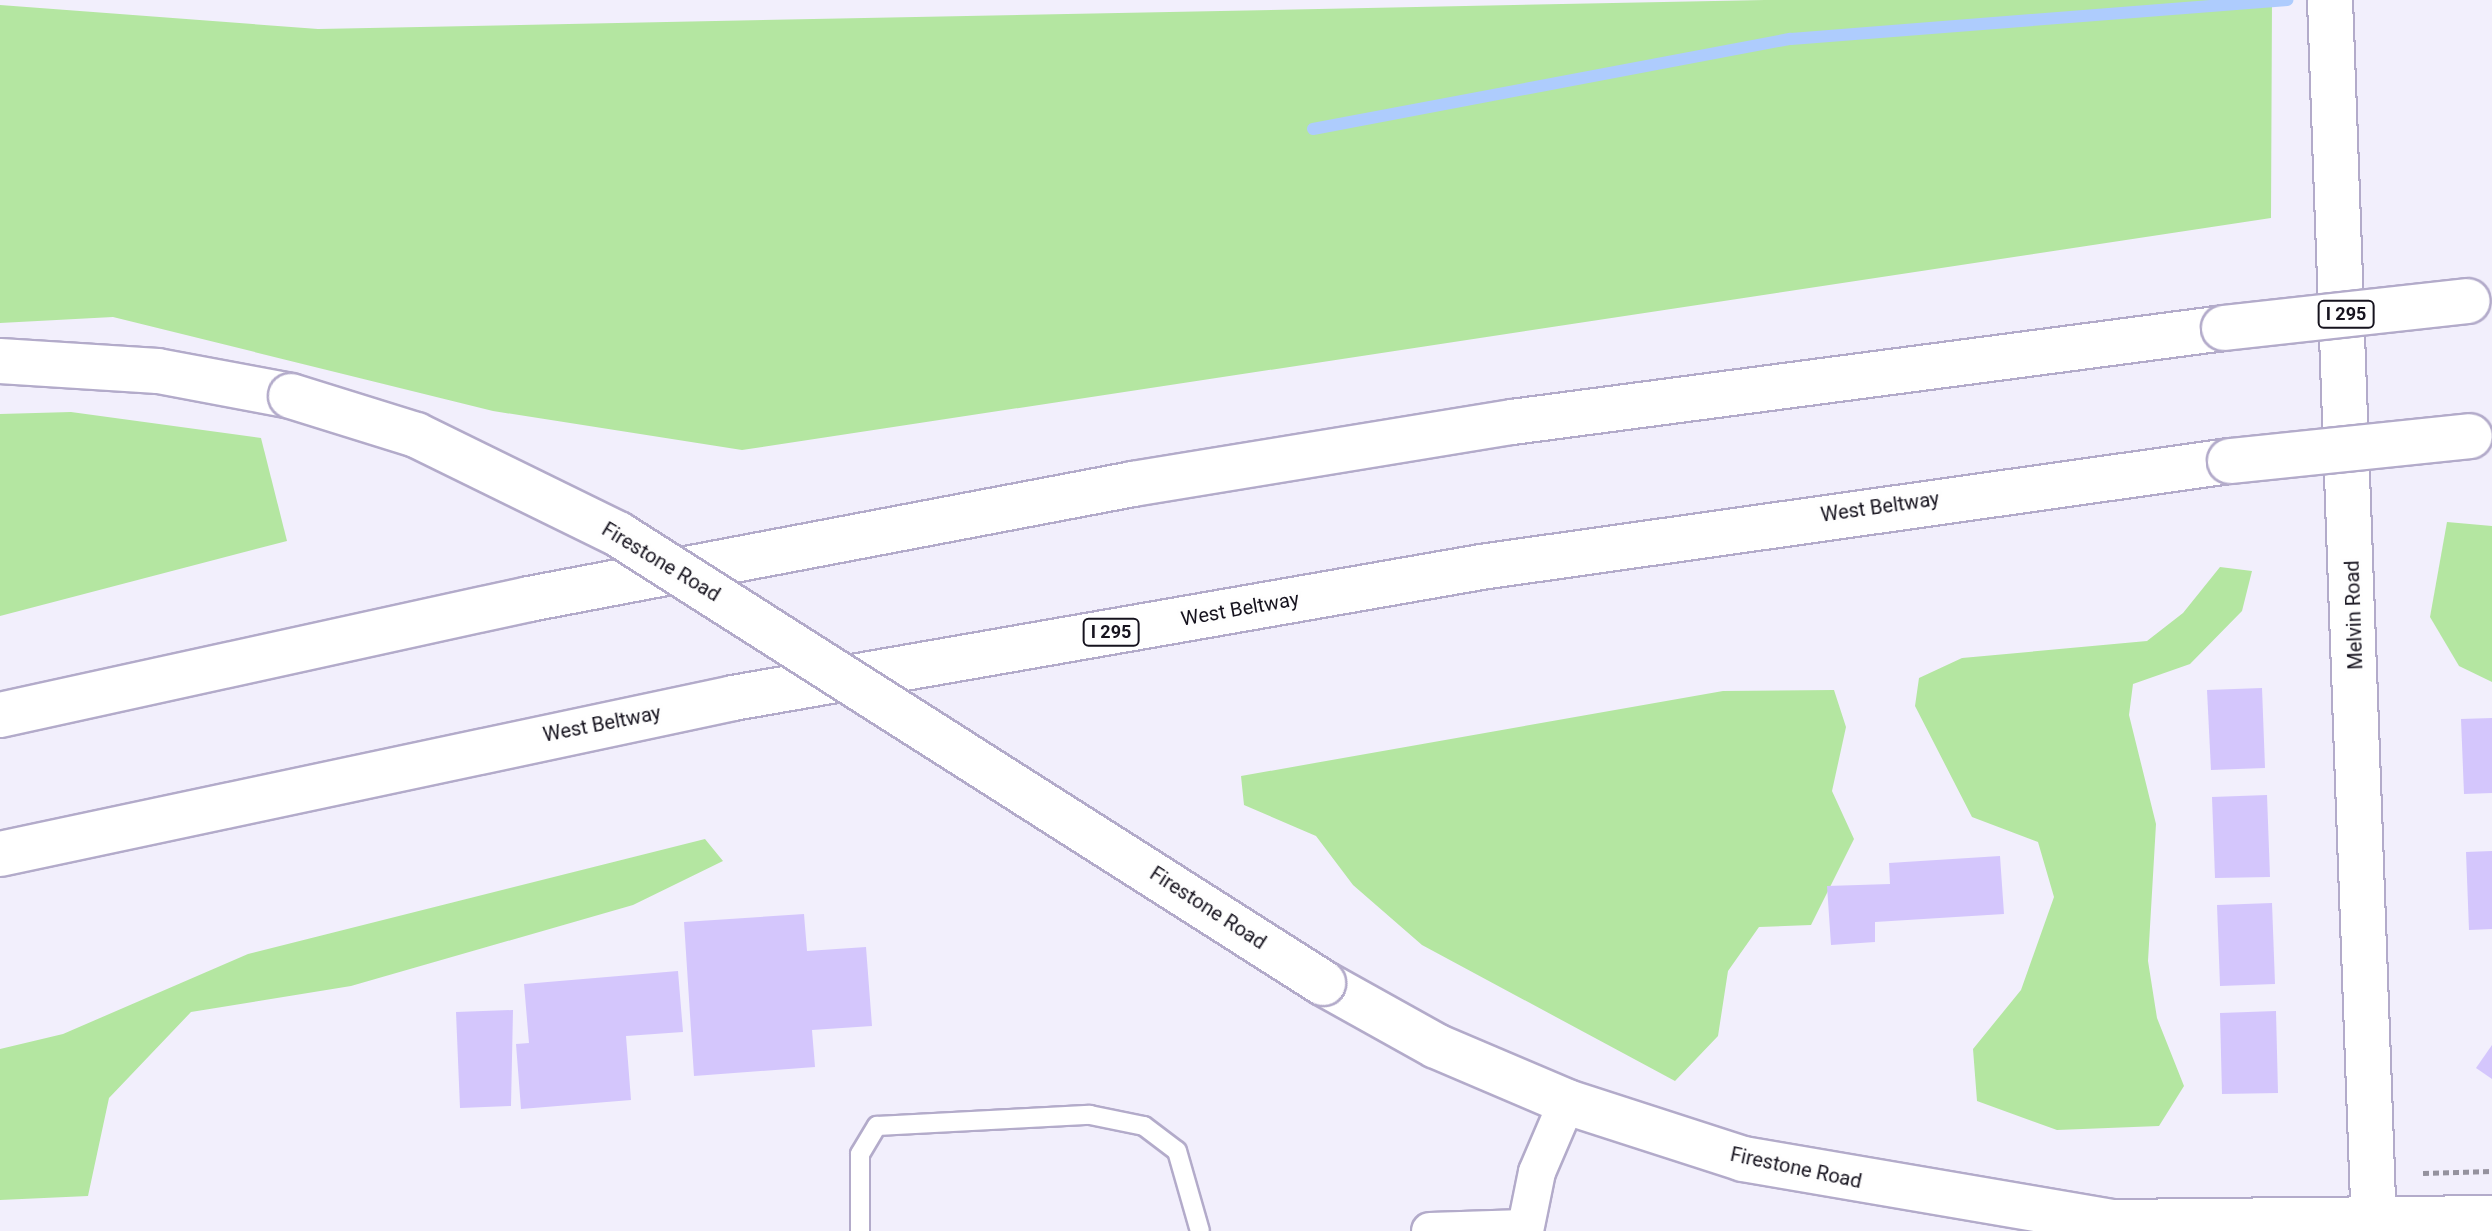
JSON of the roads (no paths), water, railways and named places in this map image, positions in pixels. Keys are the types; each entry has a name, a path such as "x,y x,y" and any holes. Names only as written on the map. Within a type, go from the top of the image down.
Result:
{"main road":[{"name":"Melvin Road","path":"2330,0 2374,1226"},
{"name":"I 295","path":"0,715 529,599 1133,484 1512,422 2224,328 2480,300"},
{"name":"Firestone Road","path":"0,361 158,371 291,396 416,435 618,534 1323,983 1436,1046 1567,1102 1743,1159 1970,1202 2111,1222 2374,1226 2492,1218"},
{"name":"West Beltway","path":"0,854 733,698 1573,552 2230,461 2481,435"}],"street":[{"path":"1430,1231 1524,1229 1537,1172 1567,1102"}],"lane":[{"path":"860,1231 860,1154 877,1126 1090,1115 1144,1126 1177,1151 1200,1231"}],"waterway":[{"path":"1313,129 1791,39 2287,0"}]}
